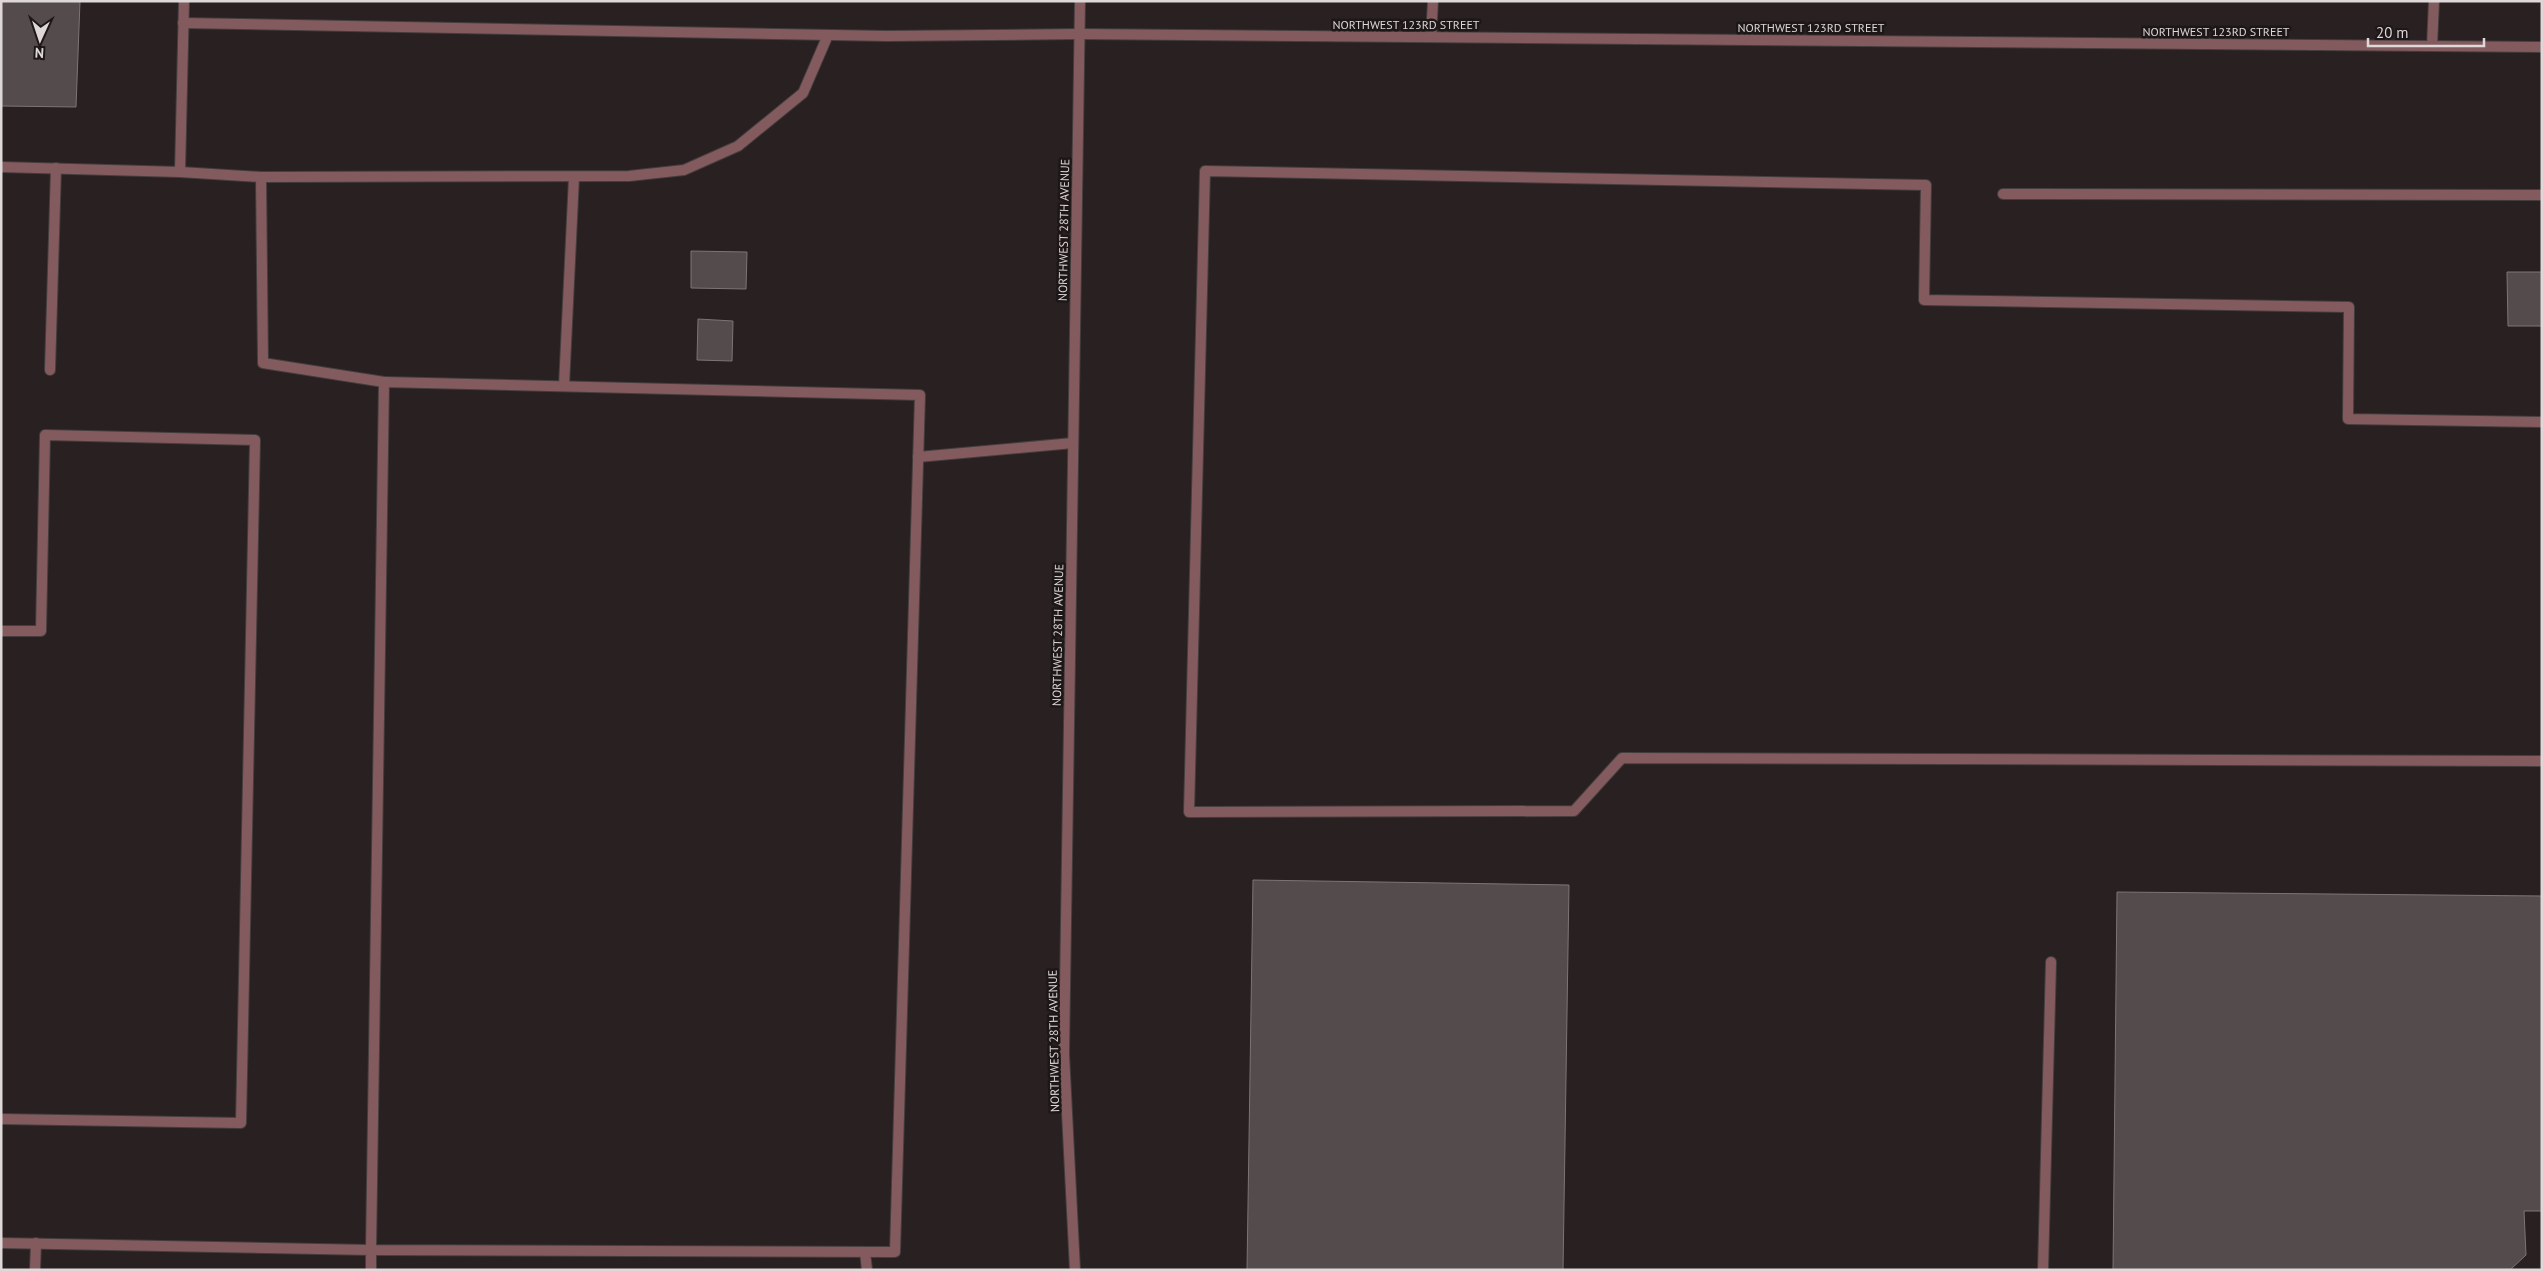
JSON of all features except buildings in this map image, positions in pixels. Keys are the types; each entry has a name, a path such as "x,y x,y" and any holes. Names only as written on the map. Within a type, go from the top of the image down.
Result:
{"street":[{"path":"180,172 184,1"},
{"name":"NORTHWEST 28TH AVENUE","path":"1075,1270 1064,1054 1080,1"},
{"path":"1432,37 1433,1"},
{"path":"2432,46 2434,1"},
{"name":"NORTHWEST 123RD STREET","path":"183,24 828,35 1079,34 2542,47"},
{"path":"1,166 180,172 262,177 630,176 684,170 738,146 803,93 828,35"},
{"path":"50,370 56,168"},
{"path":"2542,422 2348,419 2349,307 1924,300 1926,185 1205,171 1189,812 1574,811 1622,758 2542,761"},
{"path":"564,386 574,176"},
{"path":"1,1242 371,1250 895,1252 920,396 384,382 263,363 262,177"},
{"path":"2003,194 2542,195"},
{"path":"371,1270 384,382"},
{"path":"1,631 42,631 45,435 255,440 241,1123 1,1119"},
{"path":"918,457 1073,443"},
{"path":"2043,1270 2051,962"},
{"path":"34,1270 36,1243"},
{"path":"865,1252 867,1270"}]}
